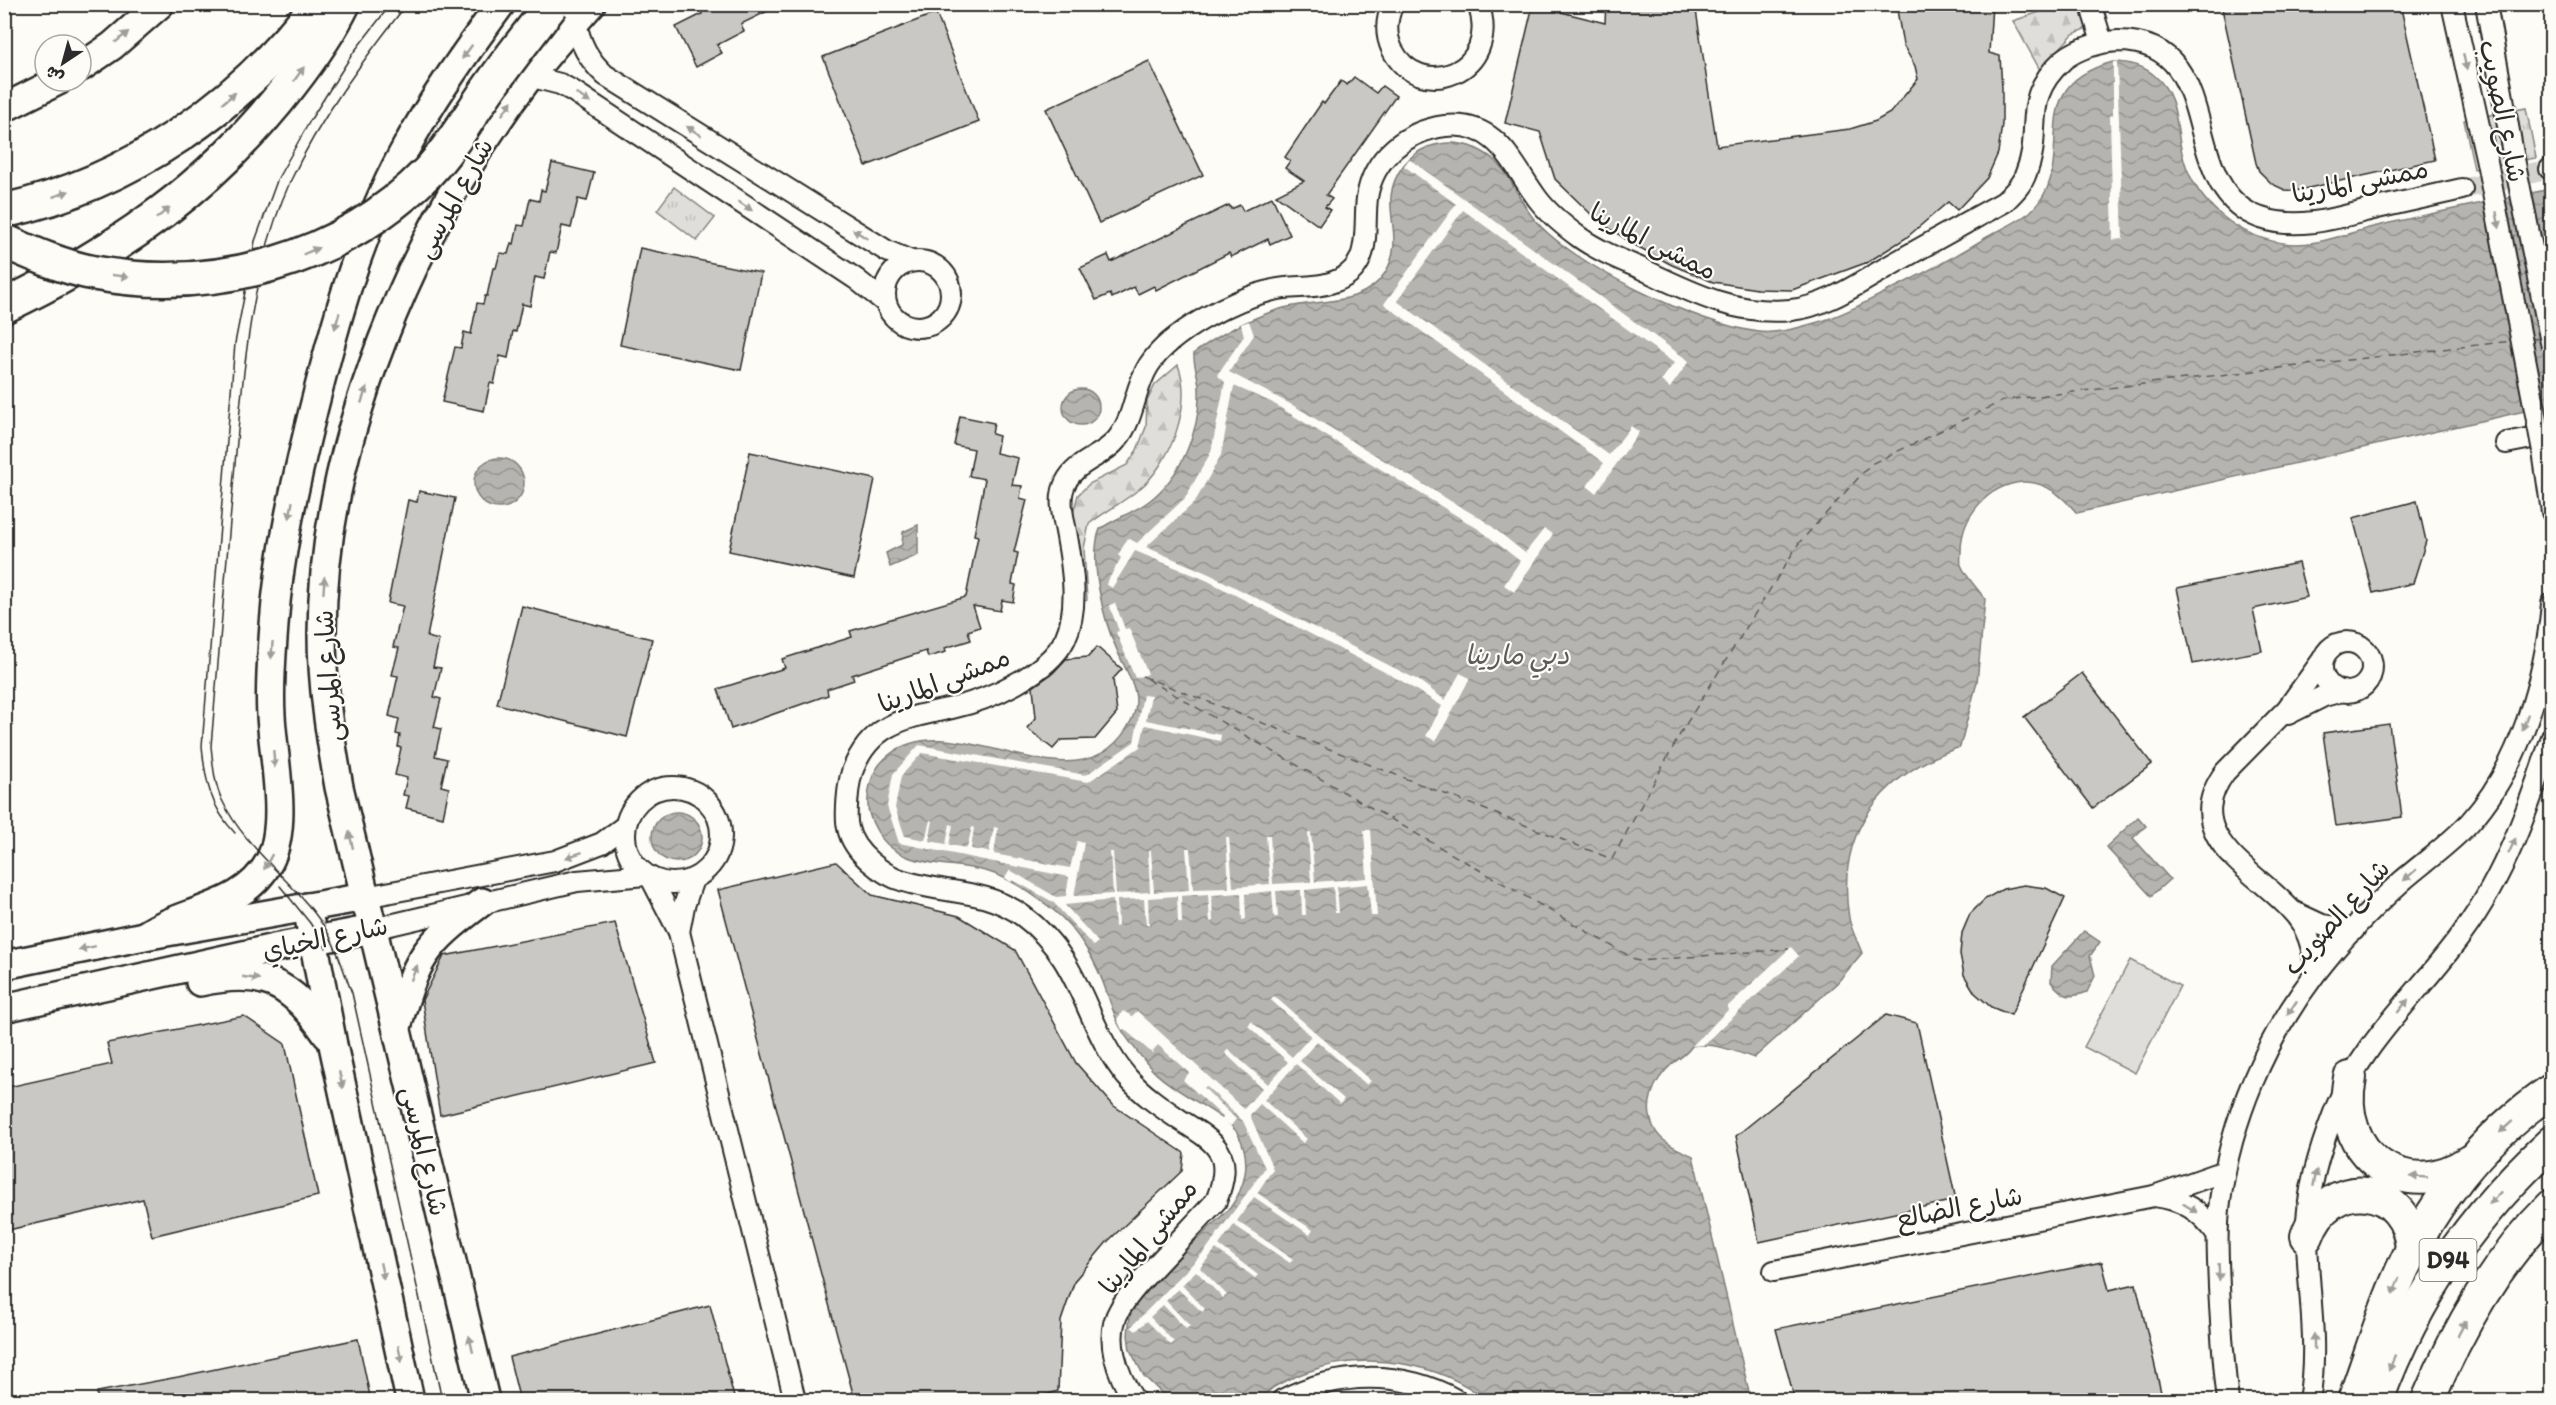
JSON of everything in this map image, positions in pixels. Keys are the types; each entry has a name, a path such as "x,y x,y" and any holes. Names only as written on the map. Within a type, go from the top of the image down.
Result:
{"highway":[{"path":"4,211 82,186 127,166 185,132 246,84 274,57 318,4"},
{"path":"4,306 114,248 205,179 279,100 320,43 343,4"},
{"path":"4,241 61,264 93,273 160,279 227,275 292,258 323,246 380,212 406,192 429,170 503,67 573,10"}],"main road":[{"path":"93,59 160,4"},
{"name":"شارع المرسى","path":"144,936 170,921 222,903 240,893 261,873 272,855 279,819 271,713 271,667 278,591 304,447 336,324 364,238 386,186 423,116 501,4"},
{"name":"شارع المرسى","path":"484,1401 339,788 323,680 323,589 335,498 357,416 379,351 403,294 459,184 573,10"},
{"path":"4,108 34,93"},
{"name":"شارع الخياي","path":"4,965 144,936 365,897"},
{"path":"396,1028 412,976 428,948 447,928 482,902"},
{"path":"307,907 333,1045 410,1401"},
{"name":"شارع الخياي","path":"4,1008 373,929"},
{"path":"89,989 138,993 229,976 256,978 283,987 294,995 314,1016 333,1045"},
{"path":"2350,1078 2346,1096 2347,1114 2352,1131 2361,1147 2389,1170 2406,1176 2424,1178 2441,1176 2473,1159"},
{"path":"2354,1401 2396,1285 2439,1203 2473,1159 2508,1124 2552,1090"},
{"name":"D94","path":"2377,1401 2403,1337 2428,1291 2456,1248 2488,1206 2552,1142"},
{"path":"2307,1236 2317,1213 2331,1201 2348,1194 2373,1195 2384,1199 2403,1216 2411,1239 2412,1251"},
{"name":"D94","path":"2428,1401 2444,1364 2488,1284 2515,1248 2552,1206"}],"street":[{"path":"1394,4 1389,13 1387,28 1389,43 1396,56 1406,67 1419,74 1434,77 1449,75 1462,69 1473,60 1482,41 1484,10"},
{"name":"شارع الصويب","path":"2452,4 2547,442 2552,512"},
{"name":"شارع الصويب","path":"2486,4 2552,347"},
{"path":"529,76 560,84 573,91 856,279 886,303 897,319 907,325 918,327 930,324 940,318 947,309 951,296 949,283 942,271 922,261 911,261 882,248 605,75 585,52 573,10"},
{"path":"2093,13 2102,42"},
{"name":"ممشى المارينا","path":"1134,1401 1122,1383 1115,1357 1113,1332 1119,1310 1134,1289 1216,1201 1222,1187 1224,1169 1220,1152 1209,1137 1156,1104 1125,1074 1102,1040 1072,971 1050,938 1018,912 989,898 957,890 900,881 886,874 858,848 848,829 848,802 850,775 863,749 886,726 917,714 957,707 994,694 1028,676 1050,660 1066,637 1073,615 1068,543 1061,507 1064,486 1068,477 1118,440 1129,417 1141,379 1150,363 1173,337 1237,302 1268,291 1337,282 1352,272 1363,254 1368,230 1367,199 1371,182 1393,148 1407,138 1427,129 1455,124 1485,133 1508,153 1540,203 1582,240 1719,304 1744,309 1794,310 1834,297 2004,202 2017,190 2026,174 2031,157 2033,118 2038,95 2049,75 2066,58 2102,42 2135,43 2158,51 2174,63 2187,79 2194,98 2204,143 2217,179 2236,204 2259,218 2286,224 2321,221 2462,189"},
{"path":"886,303 887,281 892,272 911,261"},
{"path":"2506,443 2547,442"},
{"name":"شارع الصويب","path":"2228,1401 2221,1329 2217,1234 2225,1171 2241,1114 2257,1071 2283,1022 2315,973 2401,882 2452,840 2471,821 2500,779 2512,756 2531,703 2546,644 2552,604"},
{"path":"2276,722 2307,703 2342,691 2350,691 2365,684 2372,670 2368,654 2356,643 2340,643 2327,652 2298,696 2276,722 2225,772 2217,783 2210,810 2211,824 2223,848 2292,910 2322,925 2354,930"},
{"path":"2323,659 2324,675 2334,688 2342,691"},
{"path":"2309,1401 2314,1340 2307,1236 2316,1170 2336,1108 2350,1078 2384,1029 2462,934 2483,902 2518,834 2552,737"},
{"path":"649,877 668,883 693,879 711,865 720,844 721,832 714,810 697,794 675,786 652,791 634,805 625,826 626,849 631,859 649,877 678,932 795,1401"},
{"name":"شارع الخياي","path":"365,897 555,861 602,843 625,826"},
{"name":"شارع الخياي","path":"373,929 577,881 649,877"},
{"path":"678,932 693,879"},
{"path":"2292,910 2309,939 2315,973"},
{"name":"شارع الضالع","path":"1774,1271 2154,1196 2225,1171"},
{"name":"شارع الضالع","path":"2154,1196 2179,1201 2191,1207 2217,1234"},
{"path":"1282,1401 1334,1380 1388,1378 1437,1390 1456,1401"}],"green space":[{"path":"2063,4 2103,5 2107,19 2073,34 2040,70 2013,21"},
{"path":"2526,108 2536,158 2474,169 2464,120"},
{"path":"674,187 715,218 697,241 657,210"},
{"path":"1178,365 1183,397 1181,415 1169,449 1150,479 1089,524 1084,548 1087,600 1083,602 1079,600 1072,517 1078,495 1089,484 1127,465 1137,450 1146,427 1147,401 1155,385"},
{"path":"2130,960 2180,986 2135,1073 2084,1047"}],"water":[{"name":"دبي مارينا","path":"2113,62 2141,67 2155,76 2163,85 2173,104 2184,160 2199,191 2222,216 2251,234 2267,240 2306,244 2395,222 2551,189 2551,405 2077,513 2053,491 2031,482 2010,484 1998,489 1979,505 1971,515 1962,538 1961,560 1966,574 1985,599 1977,682 1960,747 1907,773 1886,790 1870,810 1857,833 1849,859 1847,887 1849,918 1862,953 1837,983 1754,1058 1716,1046 1692,1046 1665,1071 1652,1095 1651,1121 1658,1135 1672,1146 1693,1156 1751,1400 1487,1400 1446,1376 1401,1364 1377,1361 1330,1365 1307,1372 1278,1385 1263,1397 1255,1400 1211,1402 1168,1399 1144,1376 1130,1350 1128,1335 1130,1315 1145,1288 1236,1200 1243,1182 1246,1163 1238,1134 1222,1118 1170,1085 1149,1066 1119,1025 1103,982 1086,947 1070,926 1052,909 998,875 974,868 912,858 898,853 887,844 877,831 868,808 870,786 880,764 889,755 917,742 948,740 1051,761 1082,760 1110,748 1132,719 1136,700 1132,683 1107,624 1099,590 1096,557 1100,529 1149,501 1171,479 1179,466 1187,451 1197,420 1199,384 1194,353 1234,328 1277,310 1336,300 1363,292 1385,273 1394,245 1391,194 1395,180 1405,163 1428,147 1445,143 1461,144 1477,149 1492,158 1504,171 1534,219 1552,237 1577,256 1607,274 1672,306 1704,318 1759,332 1780,331 1826,320 1855,307 1941,264 2030,212 2045,193 2052,172 2058,108 2067,89 2084,74"},
{"path":"1081,389 1094,394 1099,407 1094,420 1081,425 1068,420 1063,407 1068,394"},
{"path":"499,458 513,462 520,469 524,483 520,497 513,504 499,508 485,504 478,497 474,483 478,469 485,462"},
{"path":"918,525 918,555 890,567 886,553 902,545 903,532"},
{"path":"677,812 691,816 698,823 702,837 698,851 691,858 677,862 663,858 656,851 652,837 656,823 663,816"},
{"path":"2138,817 2146,826 2133,838 2170,879 2151,896 2106,847"},
{"path":"2084,931 2100,942 2090,956 2095,976 2087,992 2075,996 2063,994 2051,982 2052,966"}],"pier":[{"path":"2113,62 2117,62 2123,239 2113,240 2110,116 2113,115"},
{"path":"1409,159 1689,361 1670,388 1661,381 1674,363 1463,210 1397,301 1609,455 1631,426 1639,432 1596,493 1587,486 1604,463 1384,304 1456,204 1404,166"},
{"path":"1249,321 1254,335 1229,372 1296,407 1485,521 1525,553 1544,529 1553,534 1514,592 1504,585 1520,561 1480,530 1271,402 1234,386 1221,455 1195,502 1146,547 1209,574 1418,680 1445,700 1460,673 1470,678 1436,741 1426,736 1442,706 1398,679 1206,580 1135,551 1112,588 1106,584 1121,558 1118,555 1128,538 1137,543 1185,498 1211,452 1225,382 1217,375 1244,336 1241,324"},
{"path":"1115,603 1125,629 1129,628 1148,674 1135,678 1116,632 1119,631 1109,605"},
{"path":"1143,695 1151,696 1146,720 1221,735 1220,741 1145,725 1140,747 1088,782 922,753 901,776 895,808 905,836 925,840 930,820 933,821 929,841 946,844 950,824 953,825 949,845 967,848 972,827 974,828 971,849 989,852 994,827 998,828 994,854 1070,868 1077,841 1084,843 1074,896 1113,894 1110,852 1113,852 1116,894 1150,892 1148,851 1151,851 1154,892 1189,890 1186,848 1190,848 1193,889 1229,888 1226,837 1229,837 1233,887 1270,884 1266,835 1270,835 1273,884 1311,882 1308,833 1311,832 1315,882 1367,878 1364,830 1371,830 1377,916 1371,916 1368,884 1337,887 1339,913 1335,913 1333,887 1305,890 1306,915 1302,915 1301,890 1276,891 1278,917 1274,917 1272,891 1245,894 1246,919 1242,920 1241,893 1212,895 1213,921 1210,922 1208,894 1181,896 1182,923 1178,923 1177,896 1148,898 1149,925 1146,925 1144,899 1117,900 1118,926 1115,927 1113,900 1065,905 1098,942 1093,946 1053,902 1005,878 1010,870 1056,897 1066,896 1069,877 899,843 887,806 893,774 919,745 1086,775 1134,742"},
{"path":"1791,947 1799,956 1703,1045 1692,1046 1729,1009 1727,1007"},
{"path":"1274,996 1371,1081 1367,1085 1317,1041 1300,1061 1344,1099 1340,1104 1296,1064 1264,1100 1307,1139 1303,1143 1260,1104 1250,1115 1273,1169 1257,1193 1313,1230 1310,1235 1254,1197 1237,1221 1293,1259 1290,1263 1234,1225 1219,1245 1258,1275 1255,1278 1216,1249 1200,1268 1227,1295 1223,1298 1196,1271 1182,1285 1205,1309 1202,1312 1178,1289 1166,1301 1190,1326 1186,1329 1163,1305 1150,1317 1174,1342 1171,1345 1147,1321 1136,1331 1131,1327 1205,1251 1265,1168 1243,1121 1206,1086 1204,1088 1236,1119 1231,1126 1222,1120 1223,1117 1183,1080 1189,1073 1158,1045 1152,1053 1124,1029 1122,1030 1117,1019 1123,1011 1132,1016 1137,1011 1244,1109 1262,1088 1225,1053 1228,1049 1268,1084 1288,1062 1248,1026 1251,1021 1292,1057 1311,1036 1271,1000"}],"building":[{"path":"714,4 782,4 741,24 744,31 717,45 722,53 696,67 676,27 702,14 701,11"},
{"path":"1606,4 1695,4 1717,146 1850,129 1876,121 1890,113 1918,79 1915,66 1903,45 1896,4 1992,4 1989,53 2000,56 2002,88 2002,124 1998,153 1987,178 1957,210 1948,202 1906,238 1868,262 1792,290 1757,289 1713,282 1672,265 1633,244 1597,220 1555,179 1540,132 1505,123 1533,5 1605,23"},
{"path":"2221,4 2400,4 2435,160 2295,191 2285,190 2272,184 2259,171 2256,163"},
{"path":"936,13 979,122 866,166 823,57"},
{"path":"1149,61 1203,175 1099,223 1046,109"},
{"path":"1354,77 1376,93 1382,86 1396,96 1326,195 1332,199 1325,207 1330,210 1319,226 1276,195 1304,181 1285,168 1290,161 1285,157 1322,102 1324,104 1341,81 1347,85"},
{"path":"552,163 594,173 587,201 578,199 571,228 562,226 556,253 550,252 544,279 535,277 530,306 522,304 516,332 513,331 508,358 500,356 494,384 490,383 484,411 442,402 455,347 461,348 464,332 471,334 477,303 483,304 487,296 493,268 496,268 500,253 508,254 511,243 514,244 518,225 524,226 530,199 539,201 541,190 545,191"},
{"path":"1272,197 1290,235 1270,244 1268,239 1231,257 1229,253 1156,290 1154,286 1138,294 1134,287 1112,298 1110,294 1096,300 1080,268 1108,255 1111,262 1229,205 1231,209 1240,205 1243,211"},
{"path":"640,248 761,273 741,370 620,345"},
{"path":"960,416 994,423 992,434 999,436 996,453 1018,458 1012,485 1022,486 1020,498 1027,500 1014,552 1018,553 1012,584 1016,585 1013,602 1002,600 1000,611 973,606 980,627 968,631 971,640 945,648 946,652 928,657 926,651 852,675 854,680 827,689 828,695 731,729 718,689 785,668 782,659 852,637 850,631 966,597 978,536 974,535 985,479 969,476 974,449 954,445"},
{"path":"750,452 875,479 854,578 729,551"},
{"path":"419,491 455,498 427,637 439,640 433,667 441,668 434,697 441,699 434,727 441,729 435,756 447,759 441,786 449,788 443,817 406,808 409,796 403,795 407,778 395,775 401,748 398,747 400,735 396,734 399,719 389,716 398,676 392,675 399,648 393,647 403,606 388,603 408,500 417,502"},
{"path":"2417,501 2426,541 2413,583 2373,593 2353,518"},
{"path":"2298,563 2307,597 2253,609 2262,651 2193,664 2177,588"},
{"path":"522,606 652,639 627,737 497,704"},
{"path":"1097,647 1122,669 1113,679 1117,713 1095,739 1061,740 1053,749 1027,728 1036,718 1033,687 1053,673 1066,659 1088,657"},
{"path":"2082,673 2152,764 2093,808 2024,717"},
{"path":"2389,724 2402,817 2336,826 2323,733"},
{"path":"836,862 872,895 959,916 1015,950 1076,1063 1114,1106 1184,1153 1182,1171 1107,1242 1075,1280 1061,1321 1058,1391 1027,1401 855,1401 718,890"},
{"path":"2024,885 2046,888 2065,898 2011,1015 1991,1007 1975,993 1964,975 1960,954 1962,933 1970,914 1985,899 2003,889"},
{"path":"615,923 656,1063 440,1115 422,1000 444,956"},
{"path":"1886,1015 1917,1023 1956,1200 1759,1242 1736,1136"},
{"path":"244,1016 285,1044 318,1196 152,1236 143,1199 4,1231 4,1088 112,1064 107,1043"},
{"path":"2102,1262 2109,1290 2136,1284 2163,1401 1795,1401 1776,1329"},
{"path":"710,1305 735,1401 520,1401 509,1357"},
{"path":"358,1339 371,1401 97,1401 97,1392"}],"ferry route":[{"path":"2532,339 2542,338"},
{"path":"1142,676 1612,859 1683,729 1799,543 1871,464 2005,400 2512,341"},
{"path":"1147,679 1638,961 1789,949"}],"tunnel":[{"path":"2462,189 2550,169"}],"tram line":[{"path":"235,833 215,804 207,782 202,746 235,343 255,241 278,178 311,119 353,53 391,4"},
{"path":"407,4 359,68 315,135 290,182 265,253 245,363 211,746 217,787 232,818 243,834 323,925 336,950 352,993 442,1400"},
{"path":"280,886 310,923 326,948"}]}
